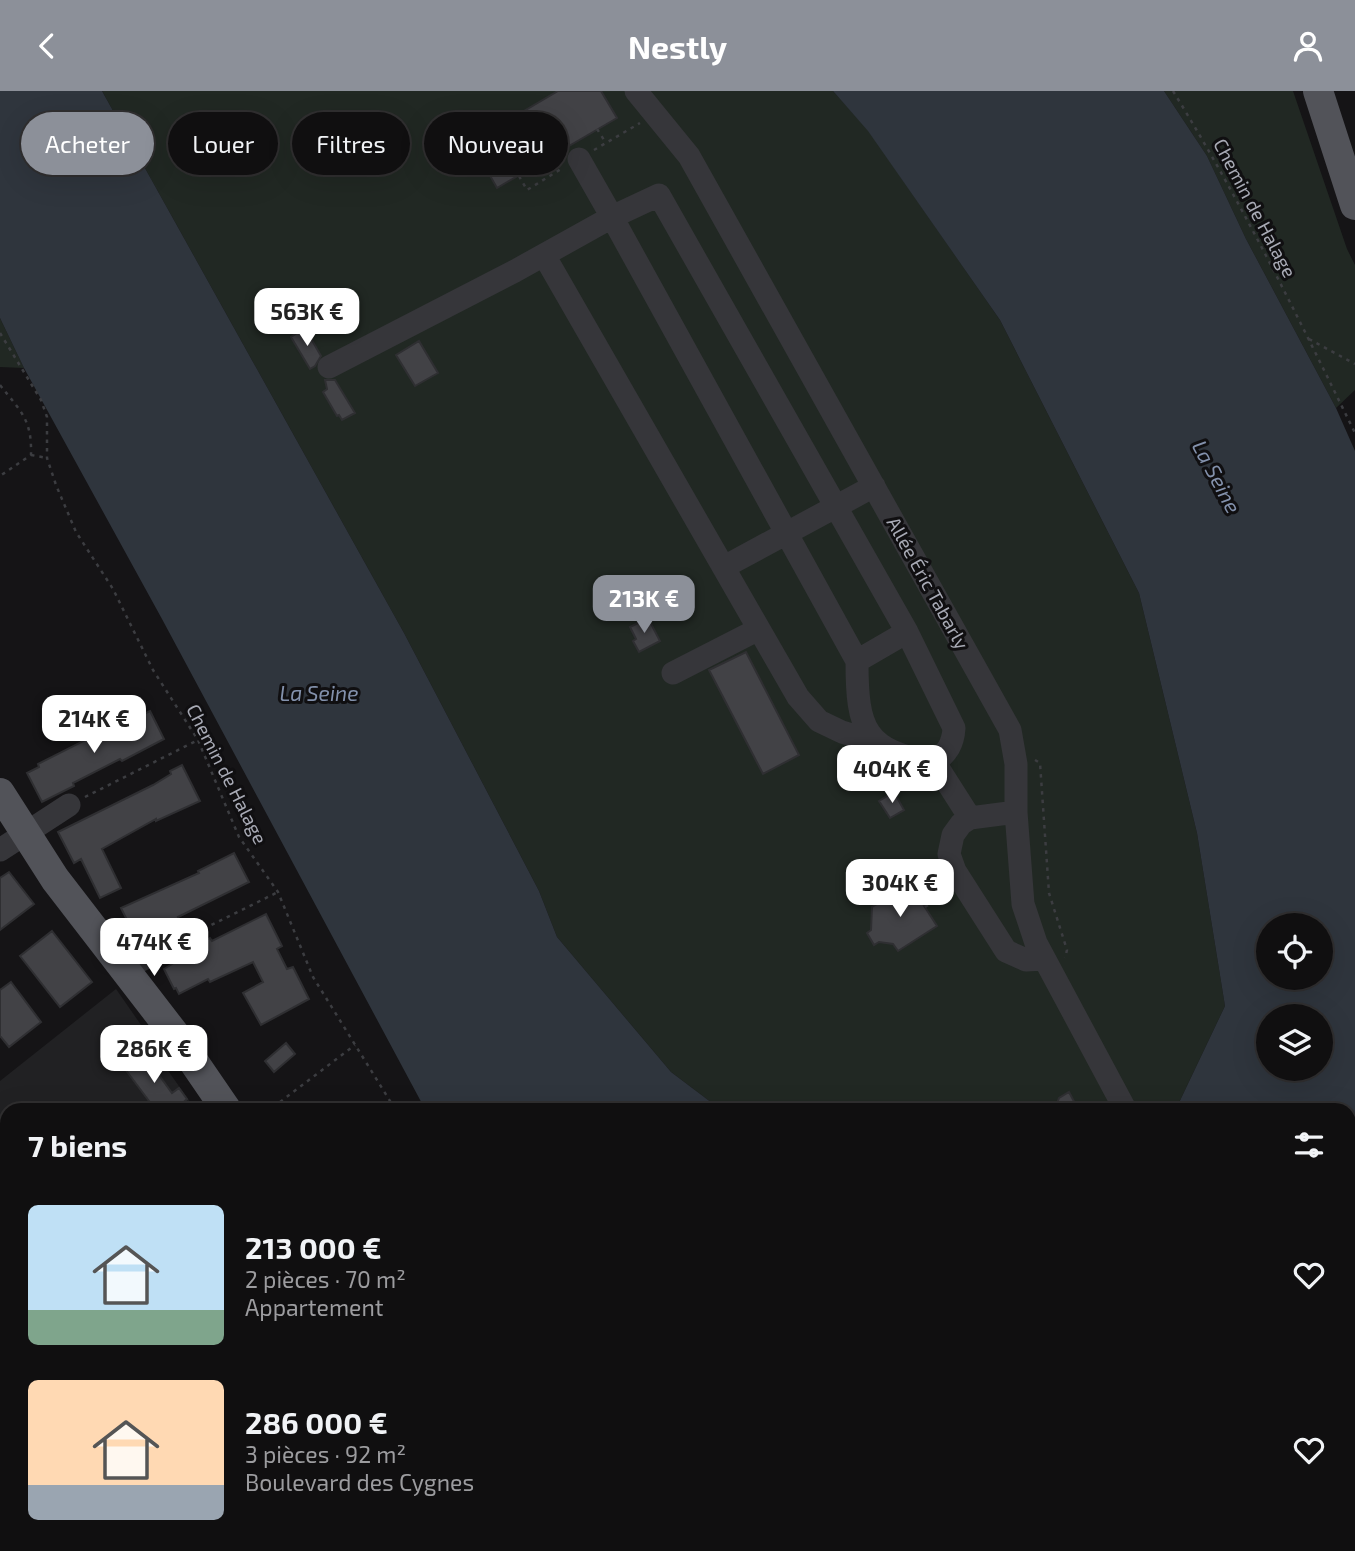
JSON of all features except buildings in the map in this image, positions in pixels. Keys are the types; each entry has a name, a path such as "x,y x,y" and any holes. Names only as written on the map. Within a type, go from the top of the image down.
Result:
{"main road":[{"path":"1318,91 1355,205"},
{"path":"0,793 55,879 176,1036 220,1103"}],"street":[{"name":"Allée Éric Tabarly","path":"636,91 688,156 1010,730 1014,748 1023,904 1036,943 1054,960 1122,1103"},
{"path":"579,159 857,661 857,700 866,729 884,749 908,758 935,763 970,818"},
{"path":"329,367 612,217 659,195 907,632 954,728 949,750 935,763"},
{"path":"544,255 798,697 820,721 842,732 878,743"},
{"path":"724,567 874,486"},
{"path":"673,673 759,629"},
{"path":"857,661 907,632"},
{"path":"0,850 69,805"},
{"path":"1016,812 970,818 961,824 949,844 949,854 963,883 1006,951 1026,960 1054,960"},
{"path":"123,969 166,948"}],"path":[{"name":"Chemin de Halage","path":"1173,91 1215,158 1355,433"},
{"path":"597,129 606,143"},
{"name":"Chemin de Halage","path":"0,333 41,400 47,417 47,458 55,485 76,532 113,589 153,670 198,740 239,837 278,892 313,977 390,1103"},
{"path":"1309,339 1355,364"},
{"path":"0,385 27,420 32,437 31,456"},
{"path":"0,475 31,456 47,458"},
{"path":"69,805 198,740"},
{"path":"1014,748 1040,763 1049,893 1067,950 1054,960"},
{"path":"925,907 963,883"},
{"path":"166,948 278,892"},
{"path":"280,1102 355,1045"}],"shaded area":[{"path":"102,91 833,91 868,130 1000,320 1139,593 1197,833 1225,1006 1179,1103 712,1103 671,1072 557,937 539,891 404,633 149,175 154,175 154,112 114,112"},
{"path":"1164,91 1293,91 1347,249 1355,265 1355,390 1336,408 1246,239 1207,156"},
{"path":"0,318 24,368 0,367"},
{"path":"116,989 155,1045 152,1048 191,1103 0,1103 0,1081"}],"water":[{"name":"La Seine","path":"0,91 102,91 114,112 21,112 21,175 149,175 404,633 539,891 557,937 671,1072 712,1103 422,1103 24,368 0,318"},
{"path":"833,91 1164,91 1207,156 1246,239 1336,408 1355,451 1355,1103 1179,1103 1225,1006 1197,833 1139,593 1000,320 868,131"}]}
